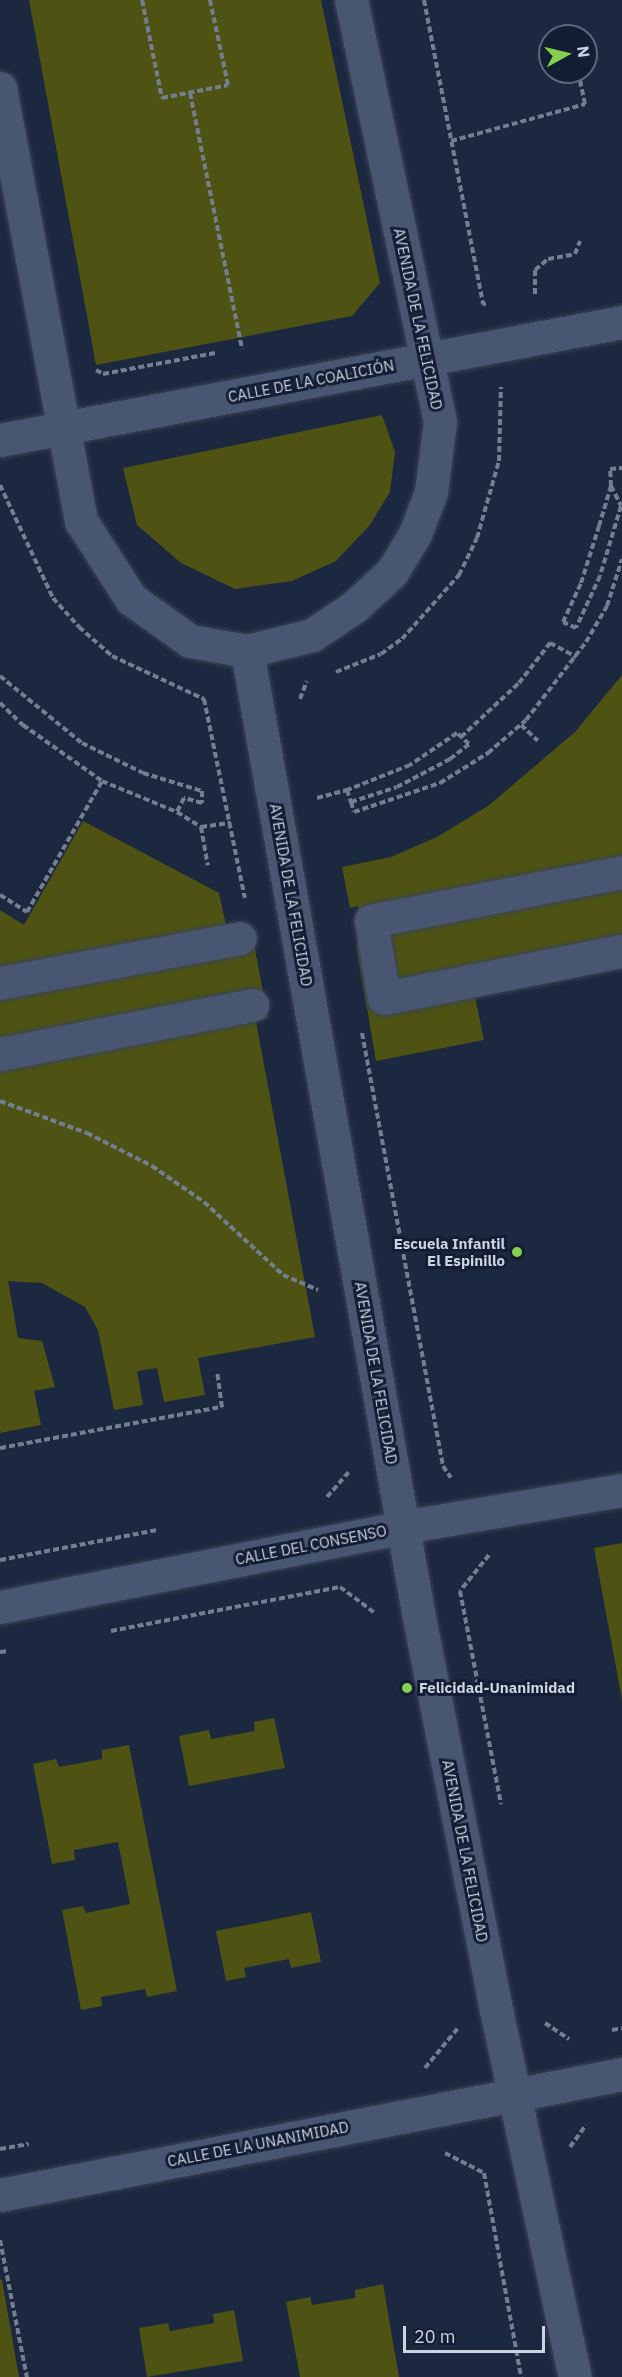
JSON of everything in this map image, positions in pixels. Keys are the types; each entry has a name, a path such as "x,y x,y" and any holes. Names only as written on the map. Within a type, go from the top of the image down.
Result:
{"street":[{"name":"AVENIDA DE LA FELICIDAD","path":"0,88 81,521 131,599 190,641 247,651 312,635 354,607 392,572 415,534 431,492 440,422 424,359 351,0"},
{"name":"CALLE DE LA COALICIÓN","path":"0,440 622,322"},
{"name":"AVENIDA DE LA FELICIDAD","path":"247,651 403,1527 515,2093"},
{"path":"622,872 371,921 366,947 384,998 622,951"},
{"path":"0,983 243,923"},
{"path":"0,1054 252,1005"},
{"name":"CALLE DEL CONSENSO","path":"0,1607 403,1527 622,1490"},
{"name":"CALLE DE LA UNANIMIDAD","path":"0,2196 515,2093 622,2074"},
{"path":"515,2093 574,2377"}],"path":[{"path":"142,0 162,98 228,85 210,0"},
{"path":"424,0 483,304"},
{"path":"451,141 585,104 581,84"},
{"path":"190,93 242,348"},
{"path":"535,294 535,270 548,259 575,254 580,241"},
{"path":"231,351 254,346"},
{"path":"87,366 103,374 219,353"},
{"path":"333,672 354,667 402,639 459,575 477,538 500,461 500,387"},
{"path":"611,486 621,506 600,576 576,628 563,622 581,583 611,486 610,469 622,468"},
{"path":"0,486 53,598 80,627 112,656 204,699 231,823 243,923"},
{"path":"347,789 354,812 440,783 488,753 521,725 576,657 607,606 622,559"},
{"path":"461,737 519,683 550,643 576,657"},
{"path":"0,676 82,743 143,773 202,791 202,803 184,798 177,812"},
{"path":"301,707 300,696 311,678"},
{"path":"0,703 23,725 102,781 177,812 201,827 231,823"},
{"path":"521,725 538,741"},
{"path":"317,798 410,765 457,733 469,744 444,763 397,787 351,802"},
{"path":"0,894 27,912 102,781"},
{"path":"315,787 319,809"},
{"path":"201,827 208,865"},
{"path":"359,1021 443,1466 456,1484"},
{"path":"0,1101 87,1133 152,1166 204,1202 283,1275 321,1292 319,1280"},
{"path":"0,1448 222,1407 217,1373"},
{"path":"323,1498 329,1497 355,1466"},
{"path":"0,1560 170,1527"},
{"path":"501,1552 490,1554 460,1591 503,1811"},
{"path":"103,1632 340,1587 381,1617"},
{"path":"0,1652 11,1650"},
{"path":"543,2016 545,2026 566,2039"},
{"path":"428,2067 458,2028"},
{"path":"442,2151 484,2173 521,2377"},
{"path":"0,2240 27,2377"}],"green space":[{"path":"29,0 321,0 380,283 352,316 96,365"},
{"path":"382,415 395,452 390,492 369,526 336,561 292,581 235,589 181,563 137,525 123,468"},
{"path":"622,675 622,963 474,992 484,1040 376,1061 357,949 358,906 350,908 342,867 391,857 437,837 488,806 575,732"},
{"path":"83,821 219,893 227,930 251,928 268,1018 149,1042 256,1022 315,1337 198,1358 205,1395 164,1402 157,1368 137,1371 143,1405 114,1410 98,1330 85,1307 42,1283 8,1281 18,1338 42,1341 55,1387 34,1391 41,1425 0,1433 0,1071 10,1069 0,1069 0,910 24,925"},
{"path":"622,1543 622,1700 594,1548"},
{"path":"274,1718 285,1768 189,1786 179,1736 209,1730 211,1739 255,1731 254,1722"},
{"path":"129,1745 177,1991 147,1997 145,1989 101,1997 102,2006 81,2010 62,1910 83,1906 86,1913 130,1904 118,1842 74,1850 75,1860 52,1864 33,1764 56,1759 59,1767 102,1759 102,1750"},
{"path":"311,1912 321,1962 291,1968 289,1959 244,1968 246,1977 226,1981 216,1931"},
{"path":"0,2279 2,2280 19,2377 0,2377"},
{"path":"383,2284 399,2377 300,2377 286,2302 310,2297 312,2305 355,2298 355,2290"},
{"path":"234,2310 243,2361 147,2377 139,2328 168,2323 170,2331 214,2323 213,2314"}],"place":[{"name":"Escuela Infantil El Espinillo","path":"517,1252"},
{"name":"Felicidad-Unanimidad","path":"407,1688"}]}
